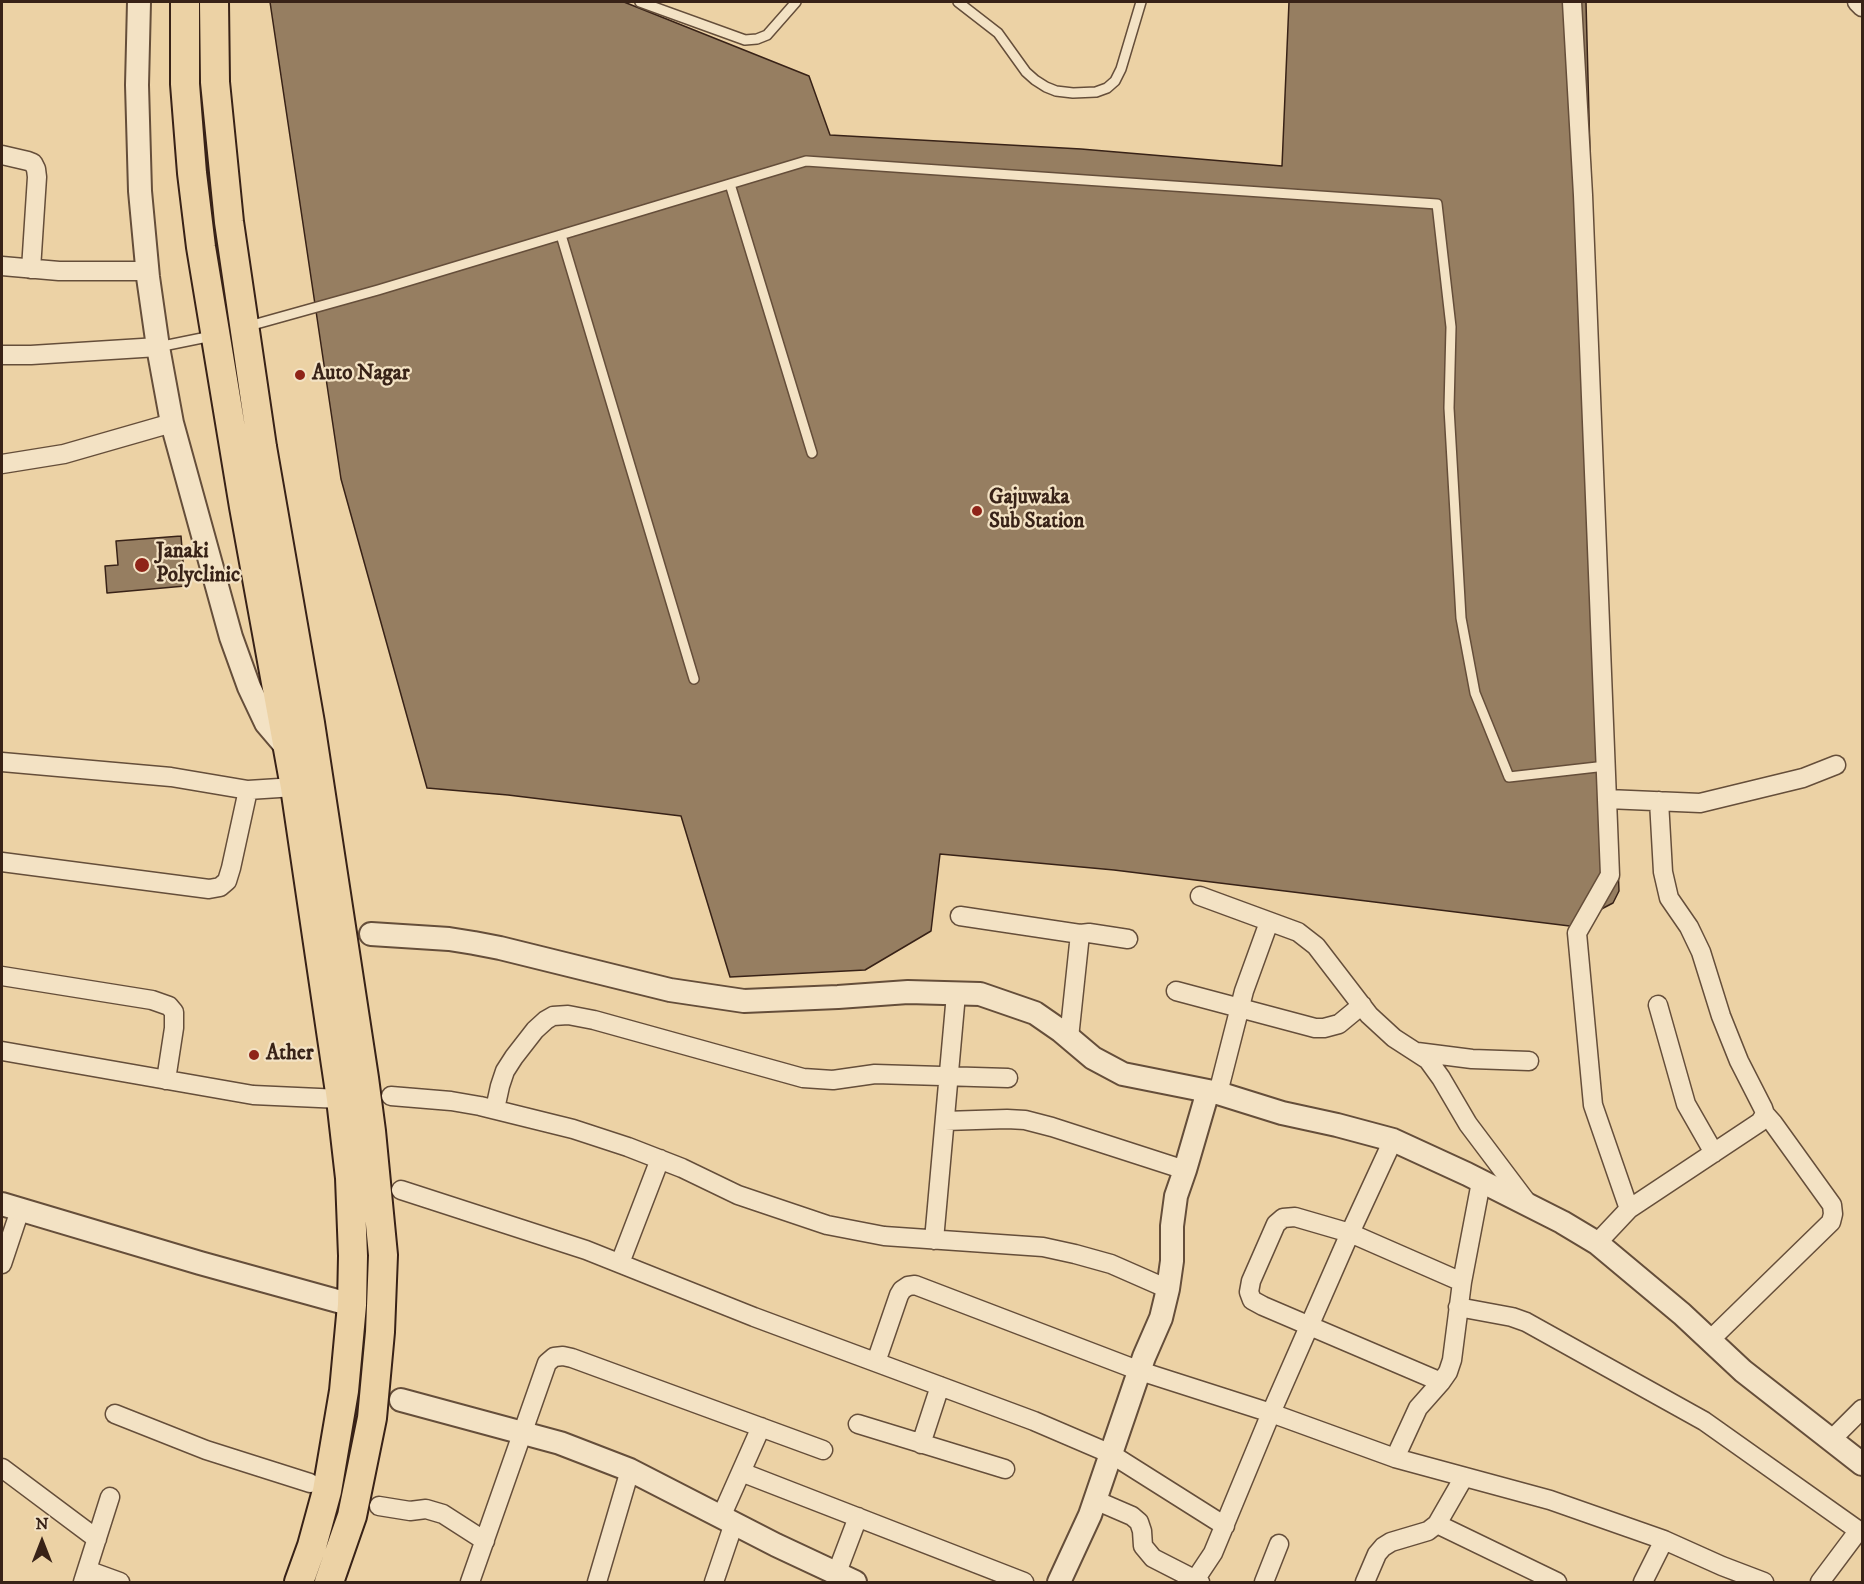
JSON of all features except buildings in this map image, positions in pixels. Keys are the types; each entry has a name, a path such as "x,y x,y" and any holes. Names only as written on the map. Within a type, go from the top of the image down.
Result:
{"main road":[{"path":"185,2 185,84 201,247 230,331 262,447 310,723 371,1131 382,1256 380,1332 372,1418 352,1516 328,1582"},
{"path":"214,2 215,82 228,222 230,331 244,507 295,787 341,1099 350,1190 353,1256 352,1305 344,1392 327,1491 312,1546 299,1582"}],"street":[{"path":"139,2 137,85 140,191 147,271 172,423 226,618 245,677 266,723 289,750"},
{"path":"1572,2 1583,195 1610,874 1577,933 1593,1105 1629,1209"},
{"path":"1857,2 1863,7"},
{"path":"2,155 27,161 36,169 31,269"},
{"path":"2,266 84,272 147,271"},
{"path":"2,355 158,347"},
{"path":"2,464 64,454 172,423"},
{"path":"2,762 171,777 248,790 295,787"},
{"path":"1607,799 1700,803 1803,778 1836,765"},
{"path":"2,862 209,889 220,887 227,881 248,790"},
{"path":"1659,801 1663,872 1668,898 1689,927 1701,952 1721,1016 1739,1061 1765,1114 1832,1205 1833,1214 1831,1222 1710,1340"},
{"path":"1200,896 1298,932 1316,946 1369,1015 1394,1038 1428,1060 1468,1124 1530,1206"},
{"path":"960,916 1128,939"},
{"path":"1059,1582 1095,1500 1161,1318 1172,1261 1172,1226 1176,1196 1269,922"},
{"path":"371,934 449,939 483,945 670,990 744,1001 908,992 980,994 1035,1013 1093,1058 1123,1074 1213,1092 1282,1113 1393,1140 1562,1222 1597,1243 1682,1314 1743,1371 1863,1464"},
{"path":"1069,1038 1080,934"},
{"path":"2,976 152,1000 169,1006 174,1012 174,1028 166,1080"},
{"path":"1176,991 1315,1028 1339,1024 1362,1005"},
{"path":"934,1240 956,994"},
{"path":"1658,1005 1686,1104 1714,1153"},
{"path":"495,1110 500,1086 514,1057 546,1020 553,1016 568,1015 594,1020 803,1078 833,1080 875,1074 1008,1078"},
{"path":"2,1051 254,1095 341,1099"},
{"path":"1415,1051 1472,1059 1529,1061"},
{"path":"391,1096 451,1101 573,1129 660,1159 738,1195 827,1225 884,1236 1054,1249 1111,1264 1168,1289"},
{"path":"1597,1243 1629,1209 1760,1122 1765,1114"},
{"path":"945,1121 1025,1120 1185,1170"},
{"path":"1095,1500 1132,1516 1139,1522 1143,1546 1147,1553 1197,1581 1225,1526 1271,1413 1393,1140"},
{"path":"620,1263 660,1159"},
{"path":"1395,1458 1418,1408 1441,1382 1452,1360 1462,1282 1481,1182"},
{"path":"401,1190 586,1250 754,1317 1034,1421 1111,1454 1225,1526"},
{"path":"2,1264 11,1207 352,1305"},
{"path":"1441,1382 1310,1324 1263,1306 1252,1300 1249,1292 1251,1281 1276,1224 1283,1218 1295,1217 1350,1233 1462,1282"},
{"path":"876,1362 899,1295 908,1286 915,1285 1140,1371 1271,1413 1395,1458 1550,1500 1664,1540 1764,1582"},
{"path":"1458,1307 1512,1317 1526,1322 1704,1420 1861,1531 1820,1582"},
{"path":"470,1582 547,1363 554,1357 563,1356 822,1450"},
{"path":"921,1444 940,1386"},
{"path":"401,1400 560,1443 630,1470 845,1579 858,1517"},
{"path":"1832,1439 1863,1409"},
{"path":"115,1414 207,1450 310,1483"},
{"path":"858,1424 1005,1469"},
{"path":"714,1582 727,1520 741,1472 761,1428"},
{"path":"2,1468 97,1539"},
{"path":"597,1582 630,1470"},
{"path":"741,1472 1024,1582"},
{"path":"1365,1582 1377,1554 1383,1547 1391,1542 1428,1531 1437,1524 1464,1477"},
{"path":"110,1497 85,1576 120,1582"},
{"path":"379,1506 410,1511 426,1509 443,1514 485,1540"},
{"path":"1437,1524 1557,1582"},
{"path":"1643,1582 1664,1540"},
{"path":"1264,1582 1279,1544"}],"lane":[{"path":"640,2 745,40 758,39 767,35 796,2"},
{"path":"958,2 998,33 1026,72 1035,80 1056,91 1073,93 1096,92 1107,88 1115,81 1121,69 1141,2"},
{"path":"158,347 230,331 378,290 806,161 1437,204 1451,327 1449,408 1461,618 1475,693 1509,777 1606,766"},
{"path":"730,184 812,453"},
{"path":"561,235 694,679"}],"place":[{"name":"Auto Nagar","path":"300,375"},
{"name":"Gajuwaka Sub Station","path":"977,511"},
{"name":"Janaki Polyclinic","path":"142,565"},
{"name":"Ather","path":"254,1055"}]}
